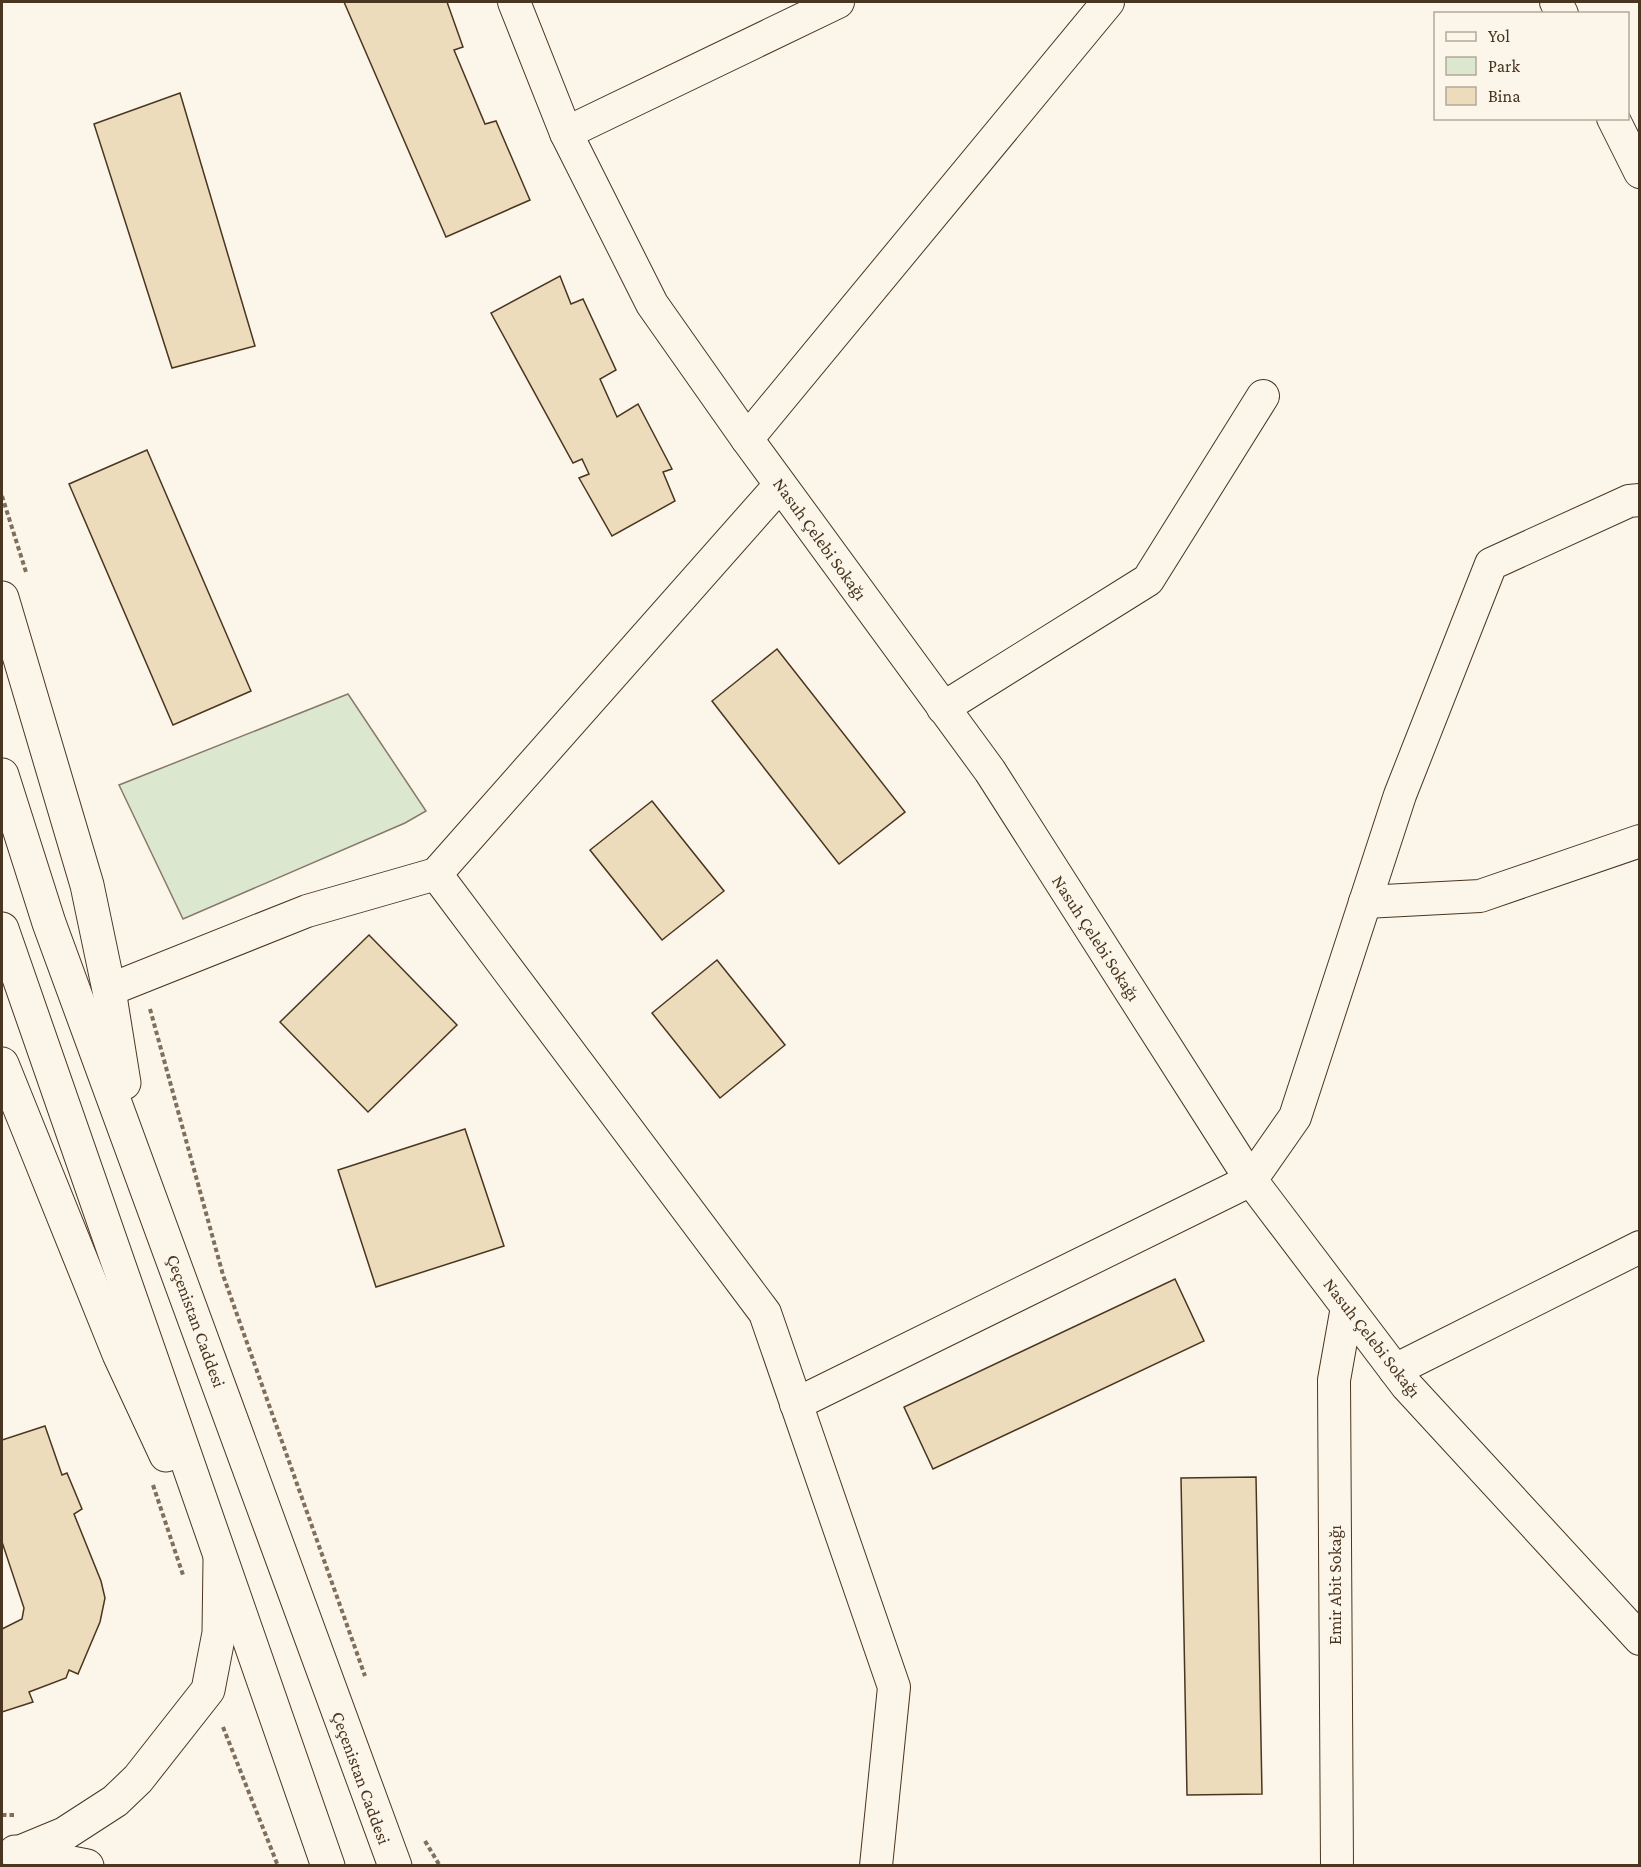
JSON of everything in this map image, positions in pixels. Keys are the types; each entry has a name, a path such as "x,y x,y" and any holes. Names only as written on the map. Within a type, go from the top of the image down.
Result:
{"main road":[{"path":"2,598 87,885 109,990 134,1150"},
{"name":"Çeçenistan Caddesi","path":"2,775 49,922 134,1150 375,1818 395,1866"},
{"path":"2,929 328,1866"},
{"path":"4,1076 152,1427 220,1558 219,1633 208,1690 138,1779 115,1801 64,1834 10,1851"},
{"path":"10,1851 87,1866"}],"street":[{"name":"Nasuh Çelebi Sokağı","path":"514,2 566,133 652,304 747,439 990,771 1251,1180 1407,1386 1640,1639"},
{"path":"566,133 838,2"},
{"path":"747,439 1108,2"},
{"path":"1614,120 1636,156"},
{"path":"943,708 1148,580 1263,396"},
{"path":"109,990 142,979 307,911 436,874 780,484"},
{"path":"796,1404 1251,1180 1295,1117 1400,795 1491,564 1629,501 1640,500"},
{"path":"1365,902 1480,896 1640,841"},
{"path":"436,874 765,1313 894,1688 876,1866"},
{"path":"1395,1370 1640,1247"},
{"name":"Emir Abit Sokağı","path":"1337,1866 1334,1380 1347,1306"}],"path":[{"path":"2,496 27,573"},
{"path":"142,979 223,1275 366,1679"},
{"path":"208,1690 278,1866"},
{"path":"2,1815 19,1815"},
{"path":"422,1836 440,1866"}],"green space":[{"path":"348,694 426,811 405,823 183,919 119,785"}],"building":[{"path":"344,2 447,2 463,47 454,50 485,124 496,121 530,200 446,237"},
{"path":"180,93 255,346 172,368 94,124"},
{"path":"560,276 571,304 583,299 616,370 600,379 617,417 638,404 672,469 663,472 675,501 612,536 579,478 589,474 582,459 573,463 491,313"},
{"path":"147,450 251,691 173,725 69,484"},
{"path":"777,649 905,812 839,864 712,701"},
{"path":"652,801 724,891 662,940 590,850"},
{"path":"369,935 457,1025 368,1112 280,1022"},
{"path":"717,960 785,1045 720,1098 652,1013"},
{"path":"465,1129 504,1246 376,1287 338,1170"},
{"path":"1175,1279 1204,1341 933,1469 904,1407"},
{"path":"45,1426 62,1475 67,1473 82,1509 74,1514 101,1581 105,1598 100,1622 78,1674 69,1670 66,1678 29,1692 33,1702 2,1712 2,1629 22,1619 24,1608 2,1542 2,1440"},
{"path":"1256,1477 1262,1794 1187,1795 1181,1478"}]}
